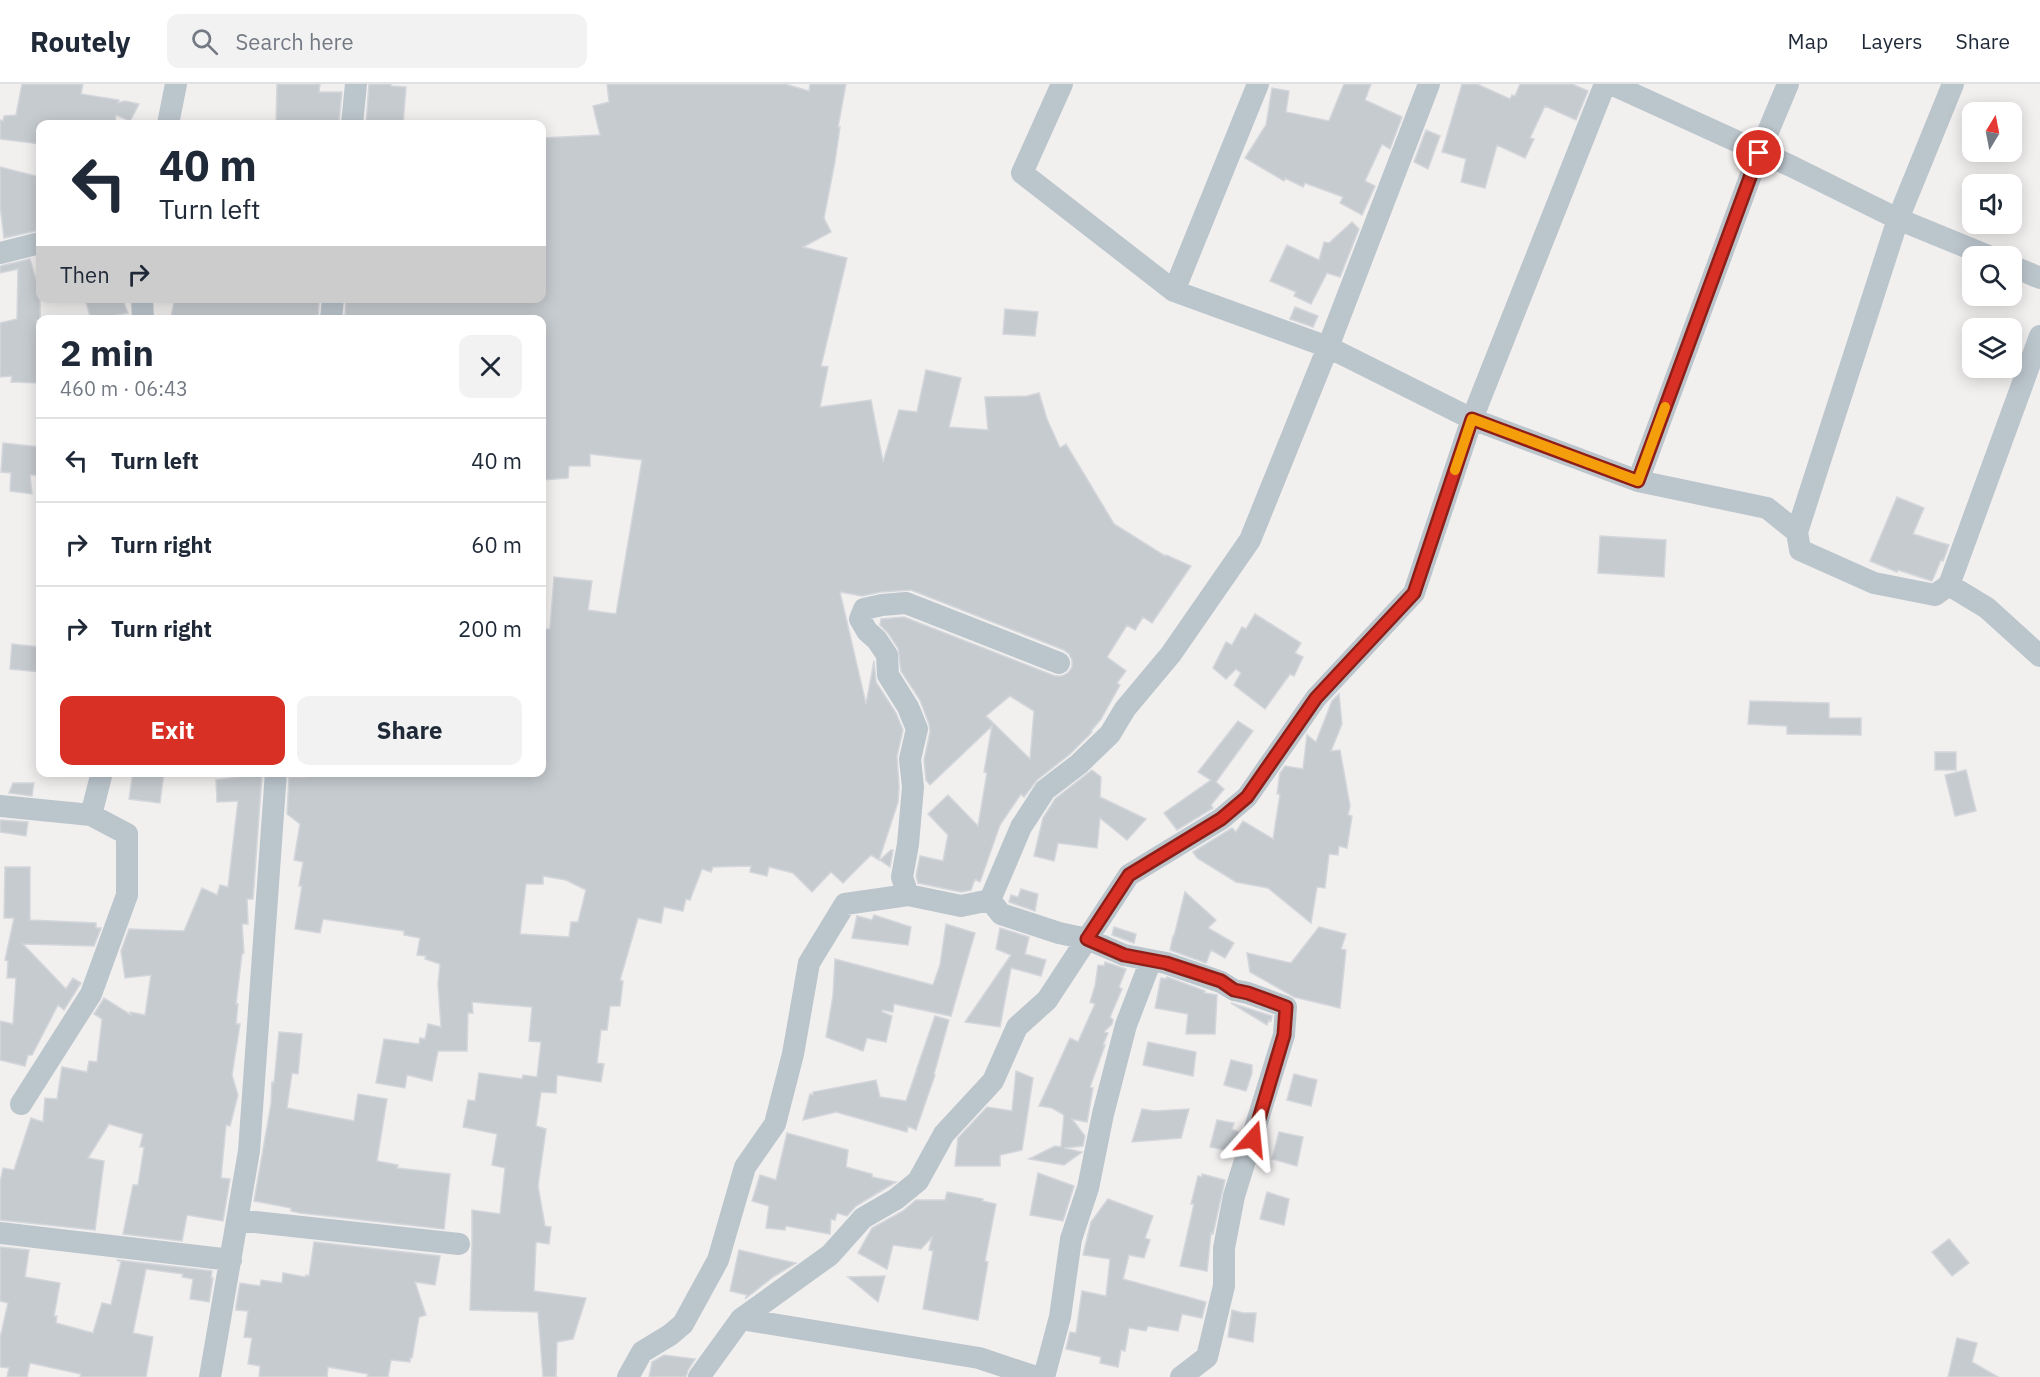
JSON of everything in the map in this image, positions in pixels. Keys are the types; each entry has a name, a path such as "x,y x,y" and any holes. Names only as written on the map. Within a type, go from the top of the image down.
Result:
{"street":[{"path":"169,120 176,84"},
{"path":"352,120 356,84"},
{"path":"1062,84 1022,173 1174,291 1328,346 1472,419 1638,481 1767,508 1797,532"},
{"path":"1174,291 1258,84"},
{"path":"990,900 1021,827 1045,790 1079,764 1110,734 1125,709 1171,654 1250,540 1429,84"},
{"path":"699,1377 741,1319 830,1255 863,1218 896,1199 918,1181 944,1134 993,1081 1017,1027 1047,1000 1129,875 1221,819 1247,797 1316,698 1414,593 1472,419 1605,84"},
{"path":"1611,84 1791,166 1898,219 1964,246"},
{"path":"1638,481 1759,153 1788,84"},
{"path":"1953,84 1898,219 1797,532 1800,550 1874,583 1935,595 1949,585 2040,336"},
{"path":"0,253 36,244"},
{"path":"2022,270 2040,278"},
{"path":"1949,585 1987,608 2040,656"},
{"path":"908,895 902,877 908,844 913,787 910,759 917,729 908,707 888,675 887,655 860,619 864,609 906,603 1059,663"},
{"path":"91,815 101,777"},
{"path":"210,1377 249,1151 276,777"},
{"path":"0,806 91,815 127,834 127,895 91,994 21,1104"},
{"path":"628,1377 642,1352 683,1324 718,1260 745,1167 775,1124 793,1054 809,963 845,904 908,895 961,906 990,900"},
{"path":"990,900 1001,914 1059,933 1087,939 1124,955 1166,963 1221,981 1234,990 1286,1007 1284,1035 1234,1196 1224,1248 1224,1286 1208,1357 1181,1377"},
{"path":"1044,1377 1060,1317 1071,1239 1088,1188 1103,1114 1126,1025 1151,960"},
{"path":"237,1220 459,1244"},
{"path":"0,1233 231,1260"},
{"path":"741,1319 1036,1377"}],"building":[{"path":"22,84 83,84 81,94 119,100 118,103 125,101 139,104 131,120 116,115 115,120 36,120 36,144 0,139 0,120 3,121 4,116 16,115"},
{"path":"277,84 320,84 319,92 342,92 339,120 276,120"},
{"path":"369,84 406,87 403,120 366,120"},
{"path":"607,84 785,84 809,91 810,84 846,84 824,218 831,232 803,247 847,258 821,366 828,367 820,407 871,400 883,462 899,410 917,412 926,370 961,378 949,427 988,430 985,397 1027,396 1039,393 1047,419 1060,448 1066,444 1114,524 1165,556 1191,566 1152,623 1143,617 1135,630 1127,625 1107,657 1126,671 1117,683 1120,685 1101,719 1092,732 1070,754 1037,780 1024,797 1021,794 1000,825 980,882 975,879 971,890 961,892 918,883 916,876 920,856 943,861 948,835 928,814 948,795 978,826 992,726 930,785 926,780 924,760 930,732 929,724 920,700 901,671 898,648 880,625 881,619 904,617 1055,676 1068,673 1072,667 1072,660 1064,650 911,590 862,596 840,592 866,704 874,661 876,682 896,713 903,730 897,756 898,802 879,860 871,855 843,883 831,872 812,892 793,873 769,867 767,876 750,872 751,866 713,867 711,872 702,869 690,900 686,899 683,911 664,907 661,923 638,918 620,980 623,981 620,1006 610,1006 607,1030 601,1030 597,1063 604,1064 601,1082 557,1075 556,1093 541,1092 536,1126 546,1129 538,1186 545,1226 551,1227 549,1244 536,1242 534,1291 586,1298 573,1339 557,1342 556,1377 543,1377 538,1312 470,1310 472,1210 500,1214 505,1168 492,1165 497,1134 463,1127 468,1100 475,1101 479,1073 522,1079 523,1075 537,1077 541,1042 529,1041 532,1007 472,1002 473,1013 468,1013 467,1051 438,1051 432,1081 407,1075 405,1088 376,1083 384,1039 419,1044 420,1038 425,1039 428,1024 441,1027 438,984 440,964 425,959 426,956 417,955 420,938 404,935 404,931 323,919 320,933 295,929 302,886 299,886 303,862 294,860 300,824 287,814 289,777 546,777 546,629 550,629 554,577 592,581 588,610 616,614 642,460 590,454 590,466 569,466 568,478 546,480 546,315 345,315 346,303 546,303 546,138 600,135 593,106 609,102","holes":["1010,696 1034,711 1030,759 986,716","543,876 566,880 586,890 578,922 571,922 569,937 520,934 526,884 543,884"]},
{"path":"1344,84 1371,84 1365,100 1402,117 1390,149 1382,144 1365,181 1375,186 1362,215 1340,203 1343,197 1305,183 1303,187 1285,178 1284,181 1245,158 1266,125 1272,88 1289,91 1286,112 1329,121"},
{"path":"1462,84 1477,84 1510,99 1512,95 1515,96 1520,84 1572,84 1588,91 1576,120 1545,106 1530,138 1534,139 1525,158 1497,145 1485,188 1461,182 1466,159 1442,152"},
{"path":"1426,130 1440,136 1428,169 1414,162"},
{"path":"0,167 36,176 36,231 4,238 0,205"},
{"path":"1352,222 1359,229 1340,277 1327,273 1311,304 1294,296 1296,292 1270,281 1287,245 1319,260 1324,242 1329,243"},
{"path":"30,259 36,280 36,303 40,303 40,315 36,315 36,383 11,382 12,376 0,377 0,323 17,319 18,269 0,273 0,266"},
{"path":"86,303 124,303 128,313 117,315 90,315"},
{"path":"174,303 319,303 318,315 171,315"},
{"path":"1295,307 1318,316 1313,327 1290,319"},
{"path":"1005,309 1038,312 1035,336 1003,334"},
{"path":"3,443 36,447 36,475 30,475 32,494 10,491 11,473 1,472"},
{"path":"1897,497 1924,508 1913,534 1949,545 1932,581 1898,570 1897,572 1870,561"},
{"path":"1600,536 1666,540 1664,577 1598,573"},
{"path":"1255,614 1301,643 1295,653 1303,657 1294,676 1290,674 1265,709 1234,685 1241,673 1236,669 1226,679 1213,668 1226,642 1232,645 1242,627 1246,629"},
{"path":"12,644 36,647 36,672 10,669"},
{"path":"1339,694 1342,724 1331,751 1340,750 1350,806 1348,815 1352,816 1347,848 1339,846 1338,855 1329,854 1325,888 1317,887 1311,923 1268,888 1236,882 1197,858 1193,852 1232,828 1236,832 1243,821 1273,839 1280,794 1277,794 1280,773 1285,766 1303,769 1307,735 1316,742 1332,701"},
{"path":"1750,701 1829,703 1829,718 1861,718 1861,735 1787,734 1787,726 1748,724"},
{"path":"1238,721 1253,731 1216,782 1224,789 1211,805 1213,808 1177,830 1164,813 1211,780 1198,772"},
{"path":"1935,752 1956,752 1956,770 1935,770"},
{"path":"1092,770 1101,777 1100,797 1146,819 1127,840 1100,818 1097,848 1058,843 1054,861 1034,856 1043,818 1055,799"},
{"path":"1966,770 1976,811 1955,816 1945,775"},
{"path":"132,777 163,777 160,803 129,799"},
{"path":"262,777 253,899 247,899 248,924 242,924 244,953 242,954 236,1004 238,1004 236,1024 240,1024 232,1075 238,1095 230,1126 226,1125 221,1178 230,1179 223,1221 187,1215 182,1241 123,1234 133,1185 138,1185 144,1147 140,1147 143,1134 109,1124 88,1158 104,1161 95,1230 0,1220 0,1183 3,1168 14,1170 31,1118 43,1122 45,1098 57,1099 62,1067 87,1072 89,1061 97,1062 102,1019 94,1014 104,998 131,1015 130,1012 145,1015 151,975 125,978 121,951 129,929 184,931 202,888 217,895 220,885 228,887 238,801 217,802 216,780"},
{"path":"13,783 34,783 32,796 9,793"},
{"path":"0,820 28,822 26,836 0,832"},
{"path":"893,850 890,867 880,860"},
{"path":"5,867 30,867 30,920 96,923 96,928 101,928 94,946 23,944 66,989 73,978 81,983 64,1010 58,1005 32,1055 28,1055 25,1066 0,1060 0,1021 13,1024 16,978 7,978 8,961 5,960 14,918 4,918"},
{"path":"1021,889 1038,894 1035,911 1009,902 1011,895 1018,897"},
{"path":"1185,892 1216,920 1208,928 1234,943 1225,958 1211,950 1206,963 1170,950"},
{"path":"874,915 911,927 908,945 852,938 857,916 872,920"},
{"path":"946,924 975,933 951,1016 894,1004 893,1012 882,1010 892,1016 886,1042 867,1038 863,1051 826,1037 833,996 835,959 933,985 940,965"},
{"path":"1114,927 1136,934 1134,943 1112,935"},
{"path":"1319,927 1346,934 1341,949 1346,950 1340,1008 1294,997 1250,972 1247,953 1291,963"},
{"path":"1000,928 1029,937 1025,954 1046,960 1041,976 1011,968 1000,1027 965,1022 1011,955 996,949"},
{"path":"1105,962 1126,969 1119,987 1122,989 1110,1017 1113,1020 1112,1024 1104,1032 1108,1033 1090,1087 1093,1088 1087,1122 1072,1119 1085,1136 1083,1146 1064,1148 1082,1152 1064,1165 1029,1159 1055,1146 1061,1147 1064,1115 1052,1108 1039,1106 1070,1038 1078,1042 1095,1004 1090,1002 1098,965 1104,966"},
{"path":"1167,977 1205,991 1204,993 1217,995 1215,1034 1186,1034 1188,1014 1155,1008 1161,978 1166,979"},
{"path":"1231,1003 1272,1016 1271,1021 1269,1020 1267,1025"},
{"path":"935,1016 949,1020 935,1075 916,1130 908,1126 907,1132 836,1112 803,1120 810,1094 813,1095 813,1092 876,1080 880,1097 906,1101 916,1072 918,1072 916,1071"},
{"path":"279,1032 302,1034 298,1074 292,1073 287,1108 354,1121 358,1094 387,1099 377,1161 398,1165 397,1168 450,1174 444,1229 300,1213 291,1211 291,1208 254,1201 271,1104"},
{"path":"1148,1042 1196,1052 1193,1076 1143,1065"},
{"path":"1231,1060 1252,1065 1246,1091 1224,1085"},
{"path":"1016,1071 1033,1078 1022,1150 1000,1155 1000,1166 955,1166 958,1138 987,1107 1012,1111"},
{"path":"1294,1074 1317,1080 1311,1106 1287,1100"},
{"path":"1142,1109 1154,1111 1189,1109 1181,1138 1132,1142"},
{"path":"1217,1120 1234,1123 1232,1129 1240,1133 1234,1152 1210,1147"},
{"path":"1279,1132 1303,1137 1297,1166 1272,1159"},
{"path":"787,1133 848,1150 846,1167 872,1174 872,1177 896,1182 856,1206 847,1216 837,1213 835,1220 831,1219 830,1234 786,1226 785,1230 766,1228 769,1206 752,1201 760,1175 776,1180"},
{"path":"1038,1173 1074,1186 1063,1221 1030,1215"},
{"path":"1202,1174 1225,1180 1213,1234 1211,1233 1207,1271 1180,1266 1194,1204 1191,1204 1198,1176 1202,1177"},
{"path":"947,1192 996,1204 985,1261 988,1262 978,1320 923,1309 933,1251 929,1250 932,1237 921,1249 893,1245 887,1269 858,1253 872,1228 903,1211 916,1200 945,1200"},
{"path":"1267,1192 1289,1199 1284,1225 1260,1219"},
{"path":"1108,1199 1153,1216 1145,1238 1150,1240 1144,1258 1129,1255 1123,1279 1206,1302 1202,1318 1182,1314 1178,1331 1148,1326 1146,1331 1129,1328 1125,1351 1121,1350 1118,1367 1100,1363 1101,1357 1066,1349 1070,1332 1076,1333 1082,1291 1106,1296 1110,1259 1083,1255 1091,1222"},
{"path":"1949,1239 1969,1263 1952,1276 1932,1252"},
{"path":"314,1242 440,1256 435,1285 415,1282 426,1315 419,1317 412,1358 410,1362 391,1360 388,1377 367,1377 368,1374 328,1367 327,1377 259,1377 260,1366 248,1364 252,1338 244,1337 248,1311 236,1310 240,1283 260,1286 261,1280 282,1283 283,1273 309,1276"},
{"path":"0,1247 29,1250 25,1277 60,1283 54,1316 57,1316 56,1323 93,1333 102,1303 111,1305 121,1262 117,1260 212,1271 209,1302 190,1299 193,1279 182,1277 183,1274 146,1269 133,1333 153,1337 146,1377 80,1377 81,1374 30,1363 27,1377 7,1377 9,1368 0,1367 0,1338 8,1303 0,1301"},
{"path":"739,1250 796,1263 773,1277 745,1299 747,1295 730,1291"},
{"path":"885,1276 878,1302 848,1277"},
{"path":"1232,1310 1256,1313 1253,1342 1228,1337"},
{"path":"1957,1338 1977,1343 1972,1362 1998,1377 1948,1377"},
{"path":"664,1355 695,1359 686,1377 649,1377 652,1362"}],"slow traffic":[{"path":"1455,470 1472,419 1638,481 1665,407"}],"route":[{"path":"1253,1139 1284,1035 1286,1007 1234,990 1221,981 1166,963 1124,955 1087,939 1129,875 1221,819 1247,797 1316,698 1414,593 1472,419 1638,481 1759,153"}]}
